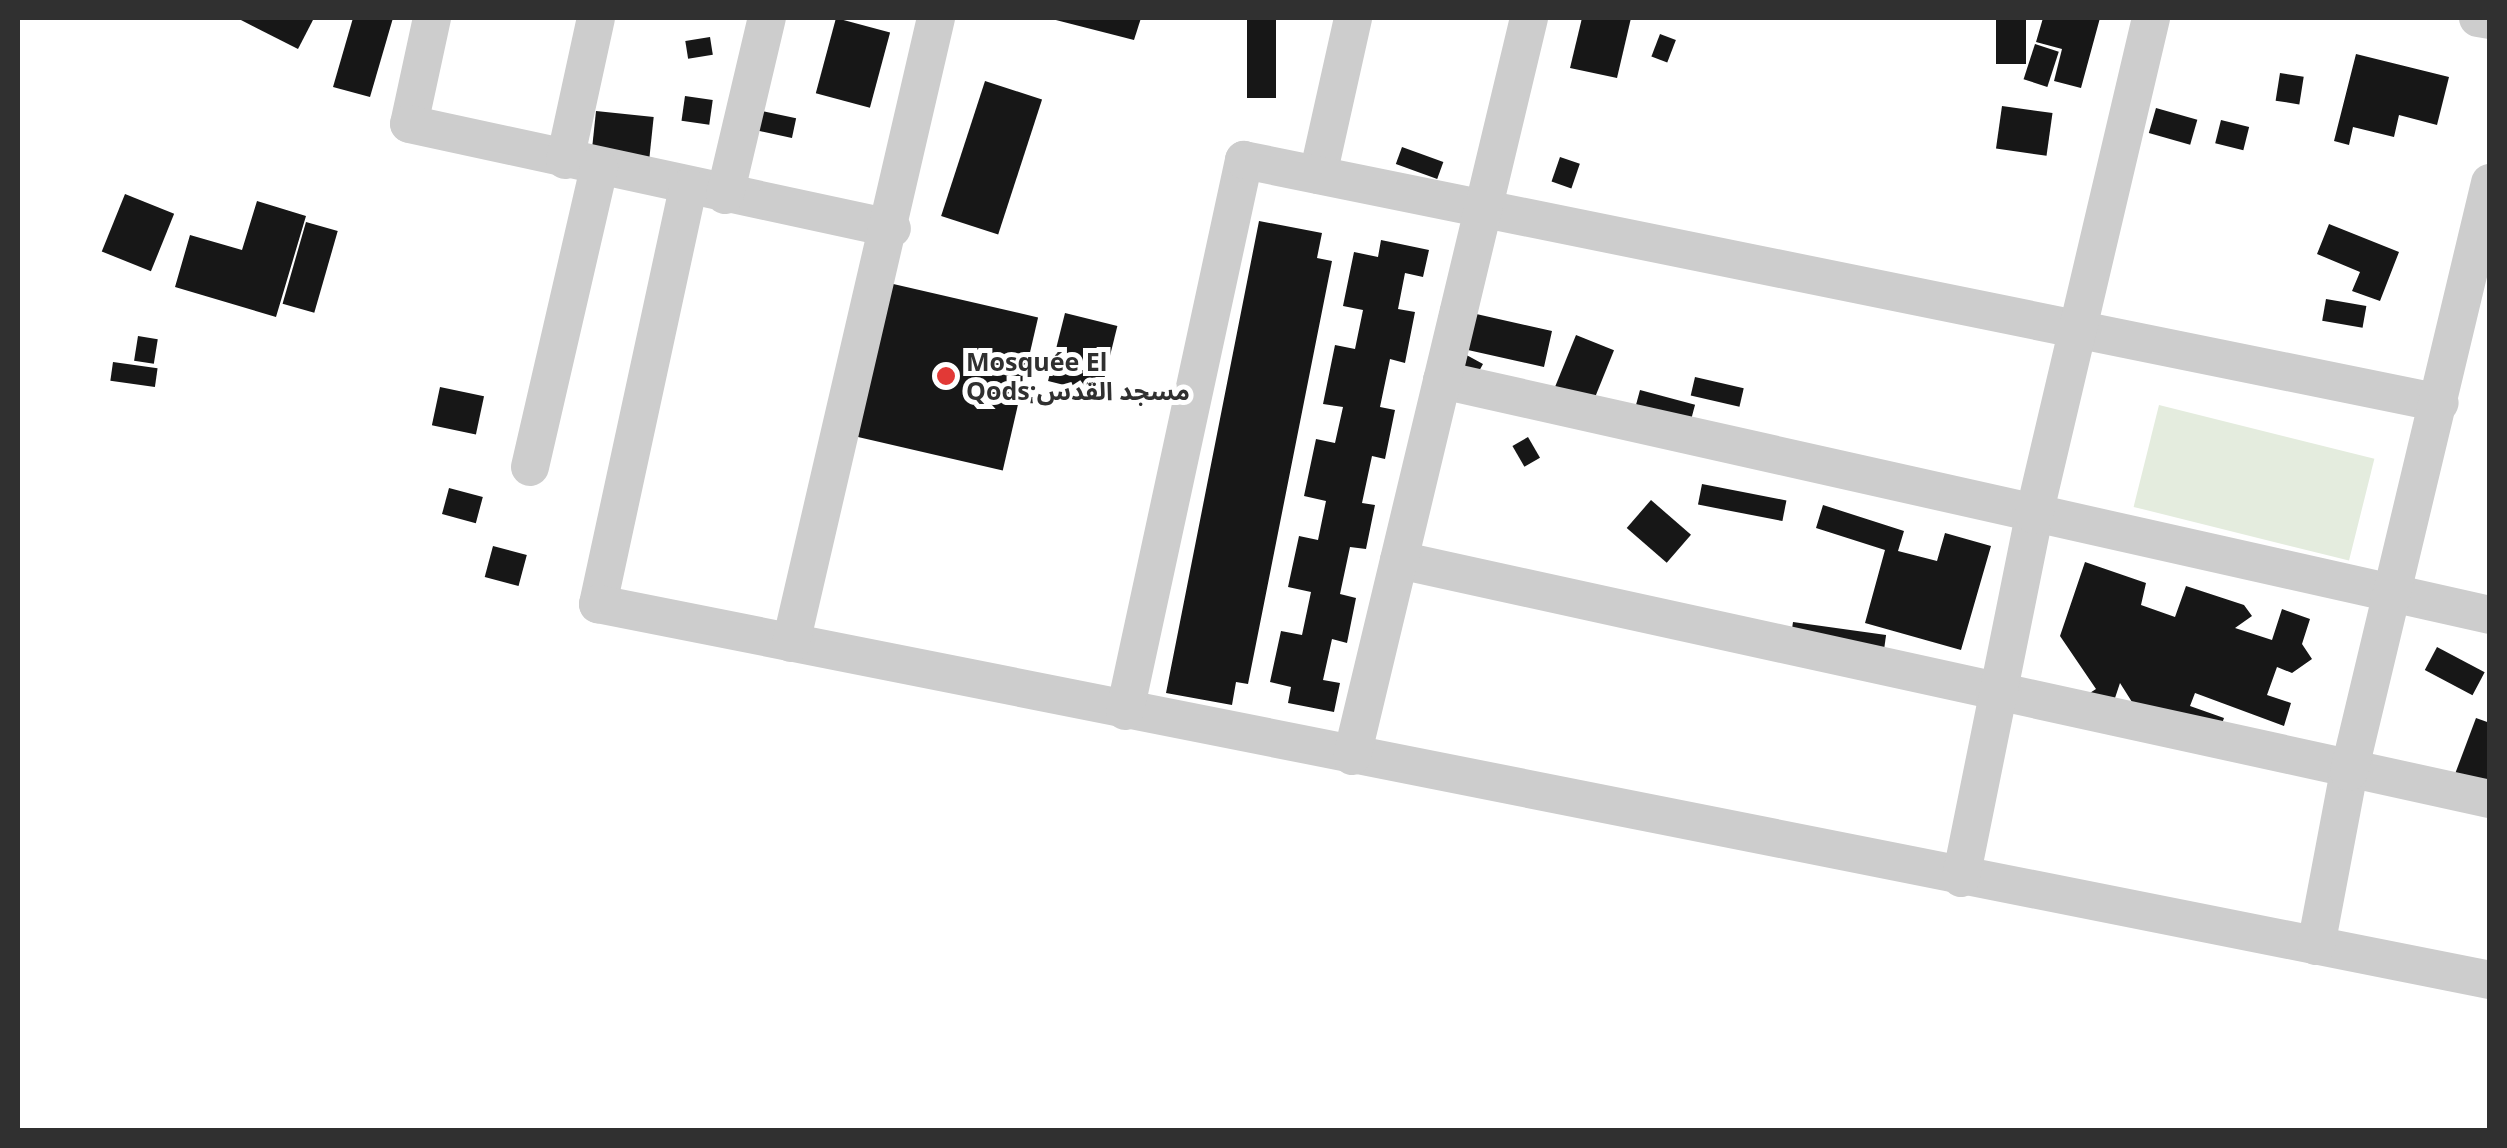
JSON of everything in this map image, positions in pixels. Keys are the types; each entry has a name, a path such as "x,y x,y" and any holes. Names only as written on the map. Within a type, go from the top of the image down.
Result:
{"street":[{"path":"432,18 408,124 725,196 892,228"},
{"path":"530,467 582,164 596,18"},
{"path":"725,196 767,18"},
{"path":"791,643 892,228 936,18"},
{"path":"1318,175 1353,18"},
{"path":"1352,756 1528,18"},
{"path":"1961,878 2034,515 2152,18"},
{"path":"2478,18 2490,20"},
{"path":"1125,710 1244,160 2440,403"},
{"path":"2316,946 2349,772 2490,184"},
{"path":"688,188 598,604 1961,878 2490,980"},
{"path":"1442,380 2490,615"},
{"path":"1399,560 2349,772 2490,799"}],"shaded area":[{"path":"2159,405 2374,459 2349,561 2134,507"}],"building":[{"path":"237,18 314,18 298,49"},
{"path":"353,18 393,18 370,97 333,87"},
{"path":"836,18 890,32 870,108 816,93"},
{"path":"1048,18 1141,18 1134,40"},
{"path":"1247,18 1276,18 1276,98 1247,98"},
{"path":"1582,18 1631,18 1617,78 1570,68"},
{"path":"1996,18 2026,18 2026,64 1996,64"},
{"path":"2043,18 2100,18 2081,88 2054,81 2062,49 2036,42"},
{"path":"1660,34 1676,40 1667,62 1651,56"},
{"path":"710,37 713,55 688,59 685,41"},
{"path":"2035,44 2059,52 2047,87 2024,79"},
{"path":"2356,54 2449,77 2437,125 2399,115 2394,137 2353,127 2349,145 2334,141"},
{"path":"2280,73 2304,77 2299,104 2276,101"},
{"path":"985,81 1042,100 998,235 941,216"},
{"path":"685,96 713,100 709,125 682,121"},
{"path":"2002,106 2053,113 2047,156 1996,149"},
{"path":"2156,108 2197,120 2190,145 2149,133"},
{"path":"757,110 796,118 792,138 753,130"},
{"path":"596,111 654,117 649,162 591,156"},
{"path":"2221,120 2249,127 2243,150 2215,143"},
{"path":"1402,147 1443,162 1437,179 1396,164"},
{"path":"1560,157 1580,164 1571,188 1552,182"},
{"path":"125,194 174,214 151,271 102,251"},
{"path":"257,201 306,216 276,317 175,287 190,235 242,250"},
{"path":"1259,221 1322,233 1317,258 1332,261 1248,684 1236,682 1232,705 1166,693"},
{"path":"306,222 338,231 314,313 283,304"},
{"path":"2329,224 2399,252 2380,301 2352,291 2360,272 2317,254"},
{"path":"1381,240 1429,250 1423,277 1405,273 1398,309 1415,312 1405,363 1390,359 1380,407 1395,410 1385,459 1372,456 1362,503 1375,505 1366,549 1350,547 1340,594 1356,598 1347,643 1332,639 1323,680 1340,683 1334,712 1288,703 1291,687 1270,682 1281,631 1302,635 1311,592 1288,587 1299,536 1318,540 1326,501 1304,496 1316,439 1335,443 1343,407 1323,404 1335,345 1355,349 1363,310 1343,306 1354,252 1378,257"},
{"name":"Mosquée El Qods;مسجد القدس","path":"889,283 1038,317 1003,470 854,436"},
{"path":"2326,299 2366,306 2363,328 2322,321"},
{"path":"1441,306 1552,331 1544,367 1450,346 1483,364 1472,384 1429,360"},
{"path":"1065,313 1117,326 1100,394 1048,381"},
{"path":"1576,335 1614,350 1592,405 1554,390"},
{"path":"138,336 158,339 154,364 134,361"},
{"path":"113,362 158,368 155,387 110,381"},
{"path":"1695,377 1744,388 1739,407 1691,396"},
{"path":"440,387 484,396 476,435 432,425"},
{"path":"1640,390 1695,405 1689,427 1634,412"},
{"path":"1528,437 1540,458 1524,467 1512,446"},
{"path":"1702,484 1786,500 1782,521 1698,505"},
{"path":"449,488 483,497 476,523 442,514"},
{"path":"1651,500 1691,535 1667,563 1627,528"},
{"path":"1823,505 1904,531 1898,551 1937,561 1945,533 1991,546 1961,650 1865,623 1885,550 1816,528"},
{"path":"493,546 527,555 519,586 485,577"},
{"path":"2085,562 2146,583 2141,605 2175,617 2186,586 2244,605 2252,616 2235,628 2272,640 2282,609 2310,619 2302,644 2312,659 2292,673 2277,667 2267,695 2291,703 2284,726 2195,693 2190,706 2224,718 2214,747 2132,702 2120,683 2109,716 2073,704 2096,689 2060,636"},
{"path":"1793,622 1886,635 1883,657 1790,644"},
{"path":"2437,647 2485,672 2472,695 2425,670"},
{"path":"2476,718 2490,723 2490,787 2455,774"}],"place":[{"name":"Mosquée El Qods;مسجد القدس","path":"946,376"}]}
